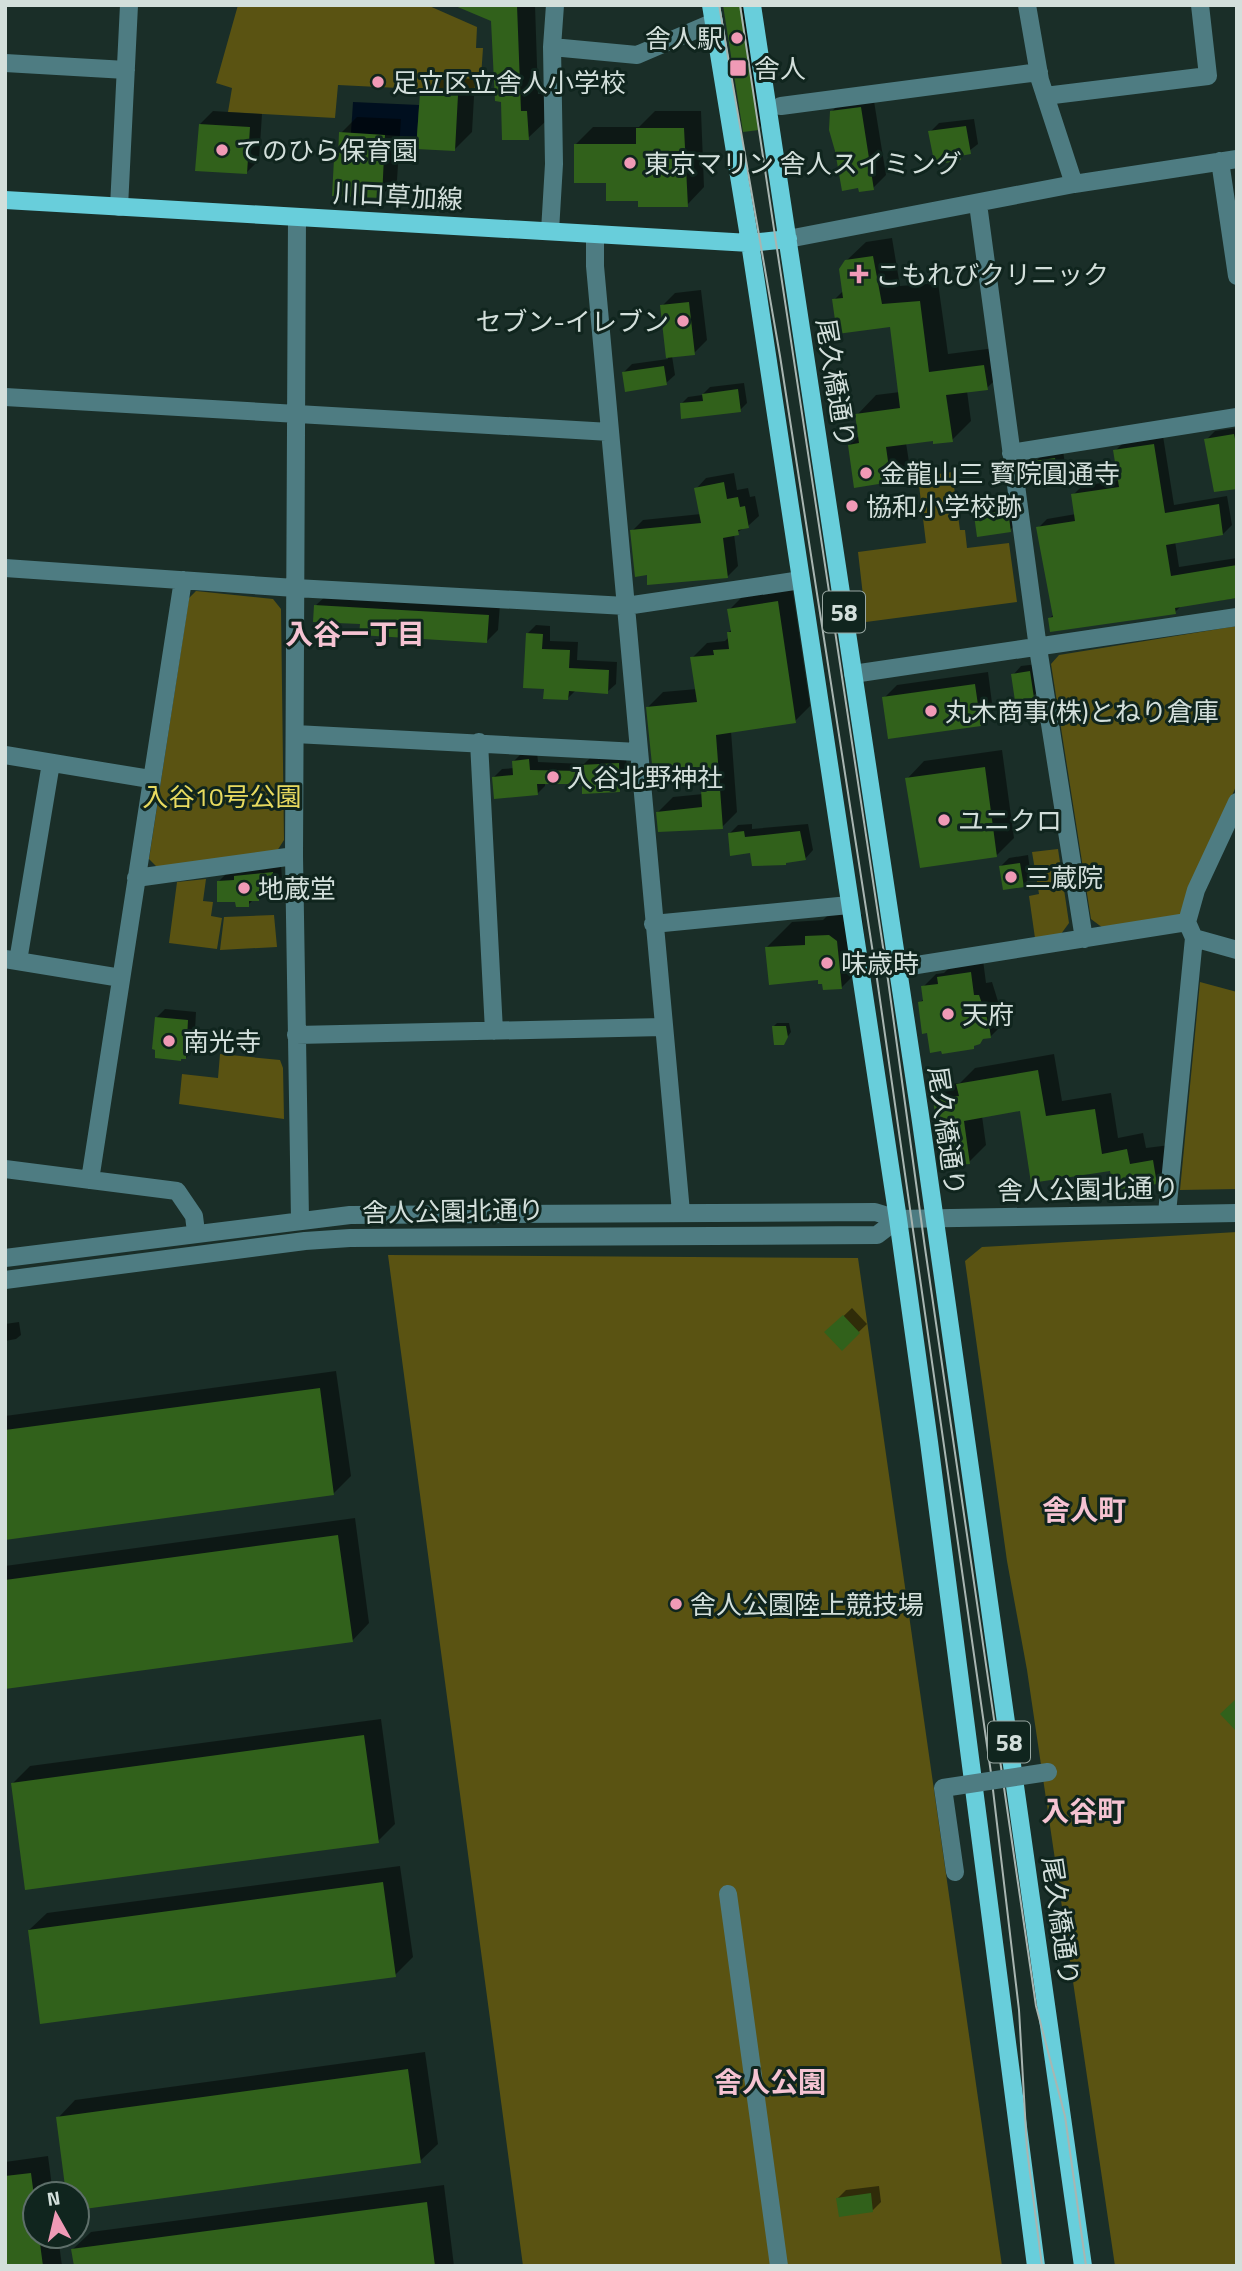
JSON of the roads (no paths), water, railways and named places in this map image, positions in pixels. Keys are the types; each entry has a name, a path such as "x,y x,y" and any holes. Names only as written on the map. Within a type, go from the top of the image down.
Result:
{"main road":[{"name":"尾久橋通り","path":"757,6 788,239 898,968 1083,2266"},
{"name":"58","path":"712,14 750,243 898,1219 1036,2266"},
{"name":"川口草加線","path":"5,200 750,243 788,239"}],"street":[{"path":"119,206 129,5"},
{"path":"550,231 554,164 552,47 555,5"},
{"path":"1027,5 1045,96 1074,184"},
{"path":"1045,96 1208,76 1200,5"},
{"path":"552,47 637,55 712,14"},
{"path":"5,63 126,70"},
{"path":"781,106 1039,72"},
{"path":"788,239 1074,184 1228,160 1237,276"},
{"path":"978,204 1038,648 1084,939"},
{"path":"297,217 294,856 300,1220"},
{"path":"595,234 595,267 681,1212"},
{"path":"5,397 610,432"},
{"path":"1011,453 1237,417"},
{"path":"5,568 295,588 626,606 801,580"},
{"path":"90,1180 150,779 183,580"},
{"path":"853,674 1237,617"},
{"path":"295,734 638,752"},
{"path":"479,742 494,1031"},
{"path":"5,755 150,779"},
{"path":"51,762 12,960 121,978"},
{"path":"1167,1213 1196,890 1237,802"},
{"path":"136,878 294,856"},
{"path":"653,924 849,905"},
{"path":"898,968 1084,939 1191,930 1237,950"},
{"path":"296,1035 663,1027"},
{"path":"5,1169 177,1191 194,1216 196,1232"},
{"name":"舎人公園北通り","path":"5,1258 196,1232 350,1215 875,1212 898,1219 933,1219 1237,1213"},
{"name":"舎人公園北通り","path":"5,1280 305,1241 397,1237 877,1235 898,1219"},
{"path":"955,1872 943,1788 1048,1772"},
{"path":"728,1894 779,2266"}],"water":[{"path":"353,102 419,105 417,137 351,133"}],"tram line":[{"path":"719,5 780,356 877,979 991,1773 1019,2010 1027,2149 1042,2266"},
{"path":"740,5 888,980 1036,2006 1065,2116 1086,2266"}],"place":[{"name":"舎人駅","path":"737,38"},
{"name":"舎人","path":"738,68"},
{"name":"足立区立舎人小学校","path":"378,82"},
{"name":"てのひら保育園","path":"222,150"},
{"name":"東京マリン 舎人スイミング","path":"630,163"},
{"name":"こもれびクリニック","path":"859,274"},
{"name":"セブン-イレブン","path":"683,321"},
{"name":"金龍山三 寳院圓通寺","path":"866,473"},
{"name":"協和小学校跡","path":"852,506"},
{"name":"丸木商事(株)とねり倉庫","path":"931,711"},
{"name":"入谷北野神社","path":"553,777"},
{"name":"ユニクロ","path":"944,820"},
{"name":"三蔵院","path":"1011,877"},
{"name":"地蔵堂","path":"244,888"},
{"name":"味歳時","path":"827,963"},
{"name":"天府","path":"948,1014"},
{"name":"南光寺","path":"169,1041"},
{"name":"舎人公園陸上競技場","path":"676,1604"}],"district":[{"name":"入谷一丁目","path":"355,633"},
{"name":"舎人町","path":"1084,1509"},
{"name":"入谷町","path":"1083,1810"},
{"name":"舎人公園","path":"770,2081"}],"park label":[{"name":"入谷10号公園","path":"222,796"}]}
